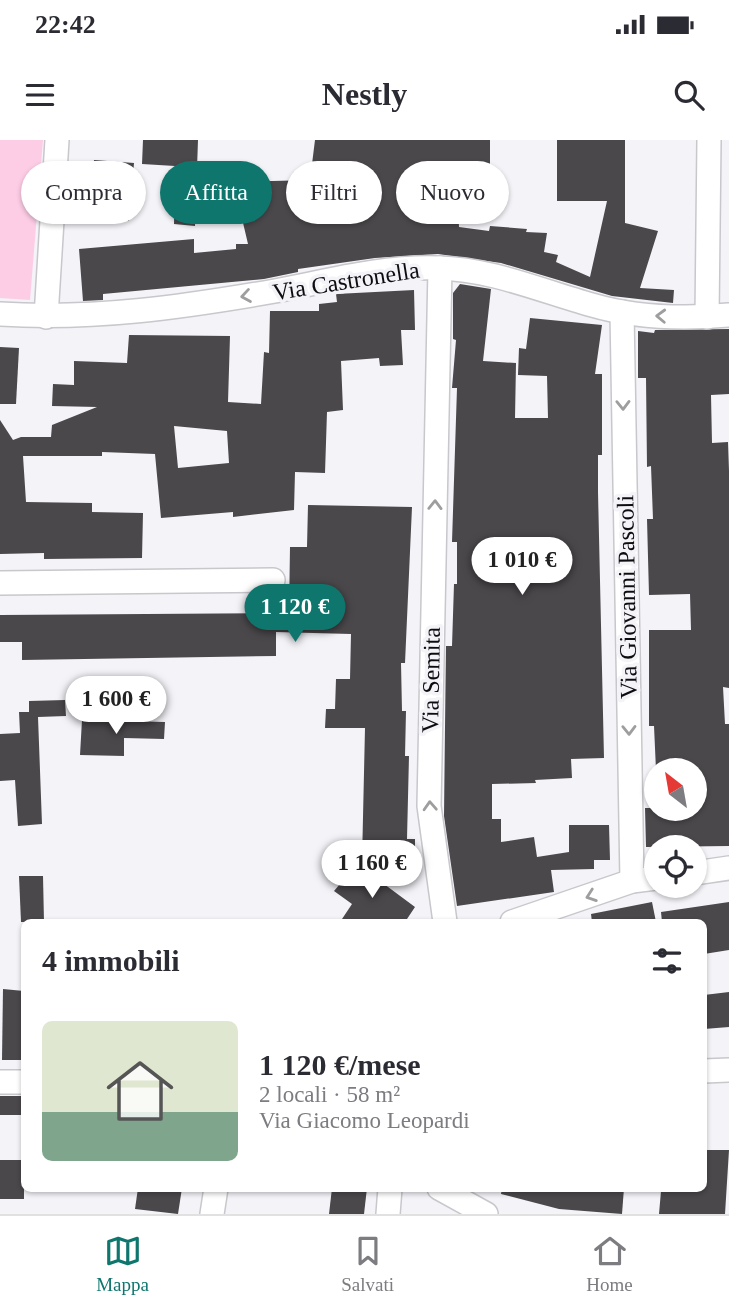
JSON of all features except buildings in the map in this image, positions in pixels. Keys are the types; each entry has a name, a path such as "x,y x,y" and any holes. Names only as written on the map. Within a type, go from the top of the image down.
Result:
{"street":[{"path":"46,317 57,140"},
{"path":"709,140 718,316"},
{"name":"Via Castronella","path":"0,314 46,317 134,312 382,272 440,268 503,277 622,312 718,316"},
{"name":"Via Semita","path":"440,268 429,806 445,919"},
{"name":"Via Giovanni Pascoli","path":"622,312 632,881"},
{"path":"0,583 273,580"},
{"path":"707,871 729,868"},
{"path":"521,919 632,881 644,880"},
{"path":"707,1071 729,1070"},
{"path":"0,1082 21,1082"},
{"path":"212,1214 215,1192"},
{"path":"388,1214 390,1192"},
{"path":"446,1192 486,1214"}],"shaded area":[{"path":"0,140 43,140 41,161 21,161 21,224 36,224 30,300 0,298"}]}
